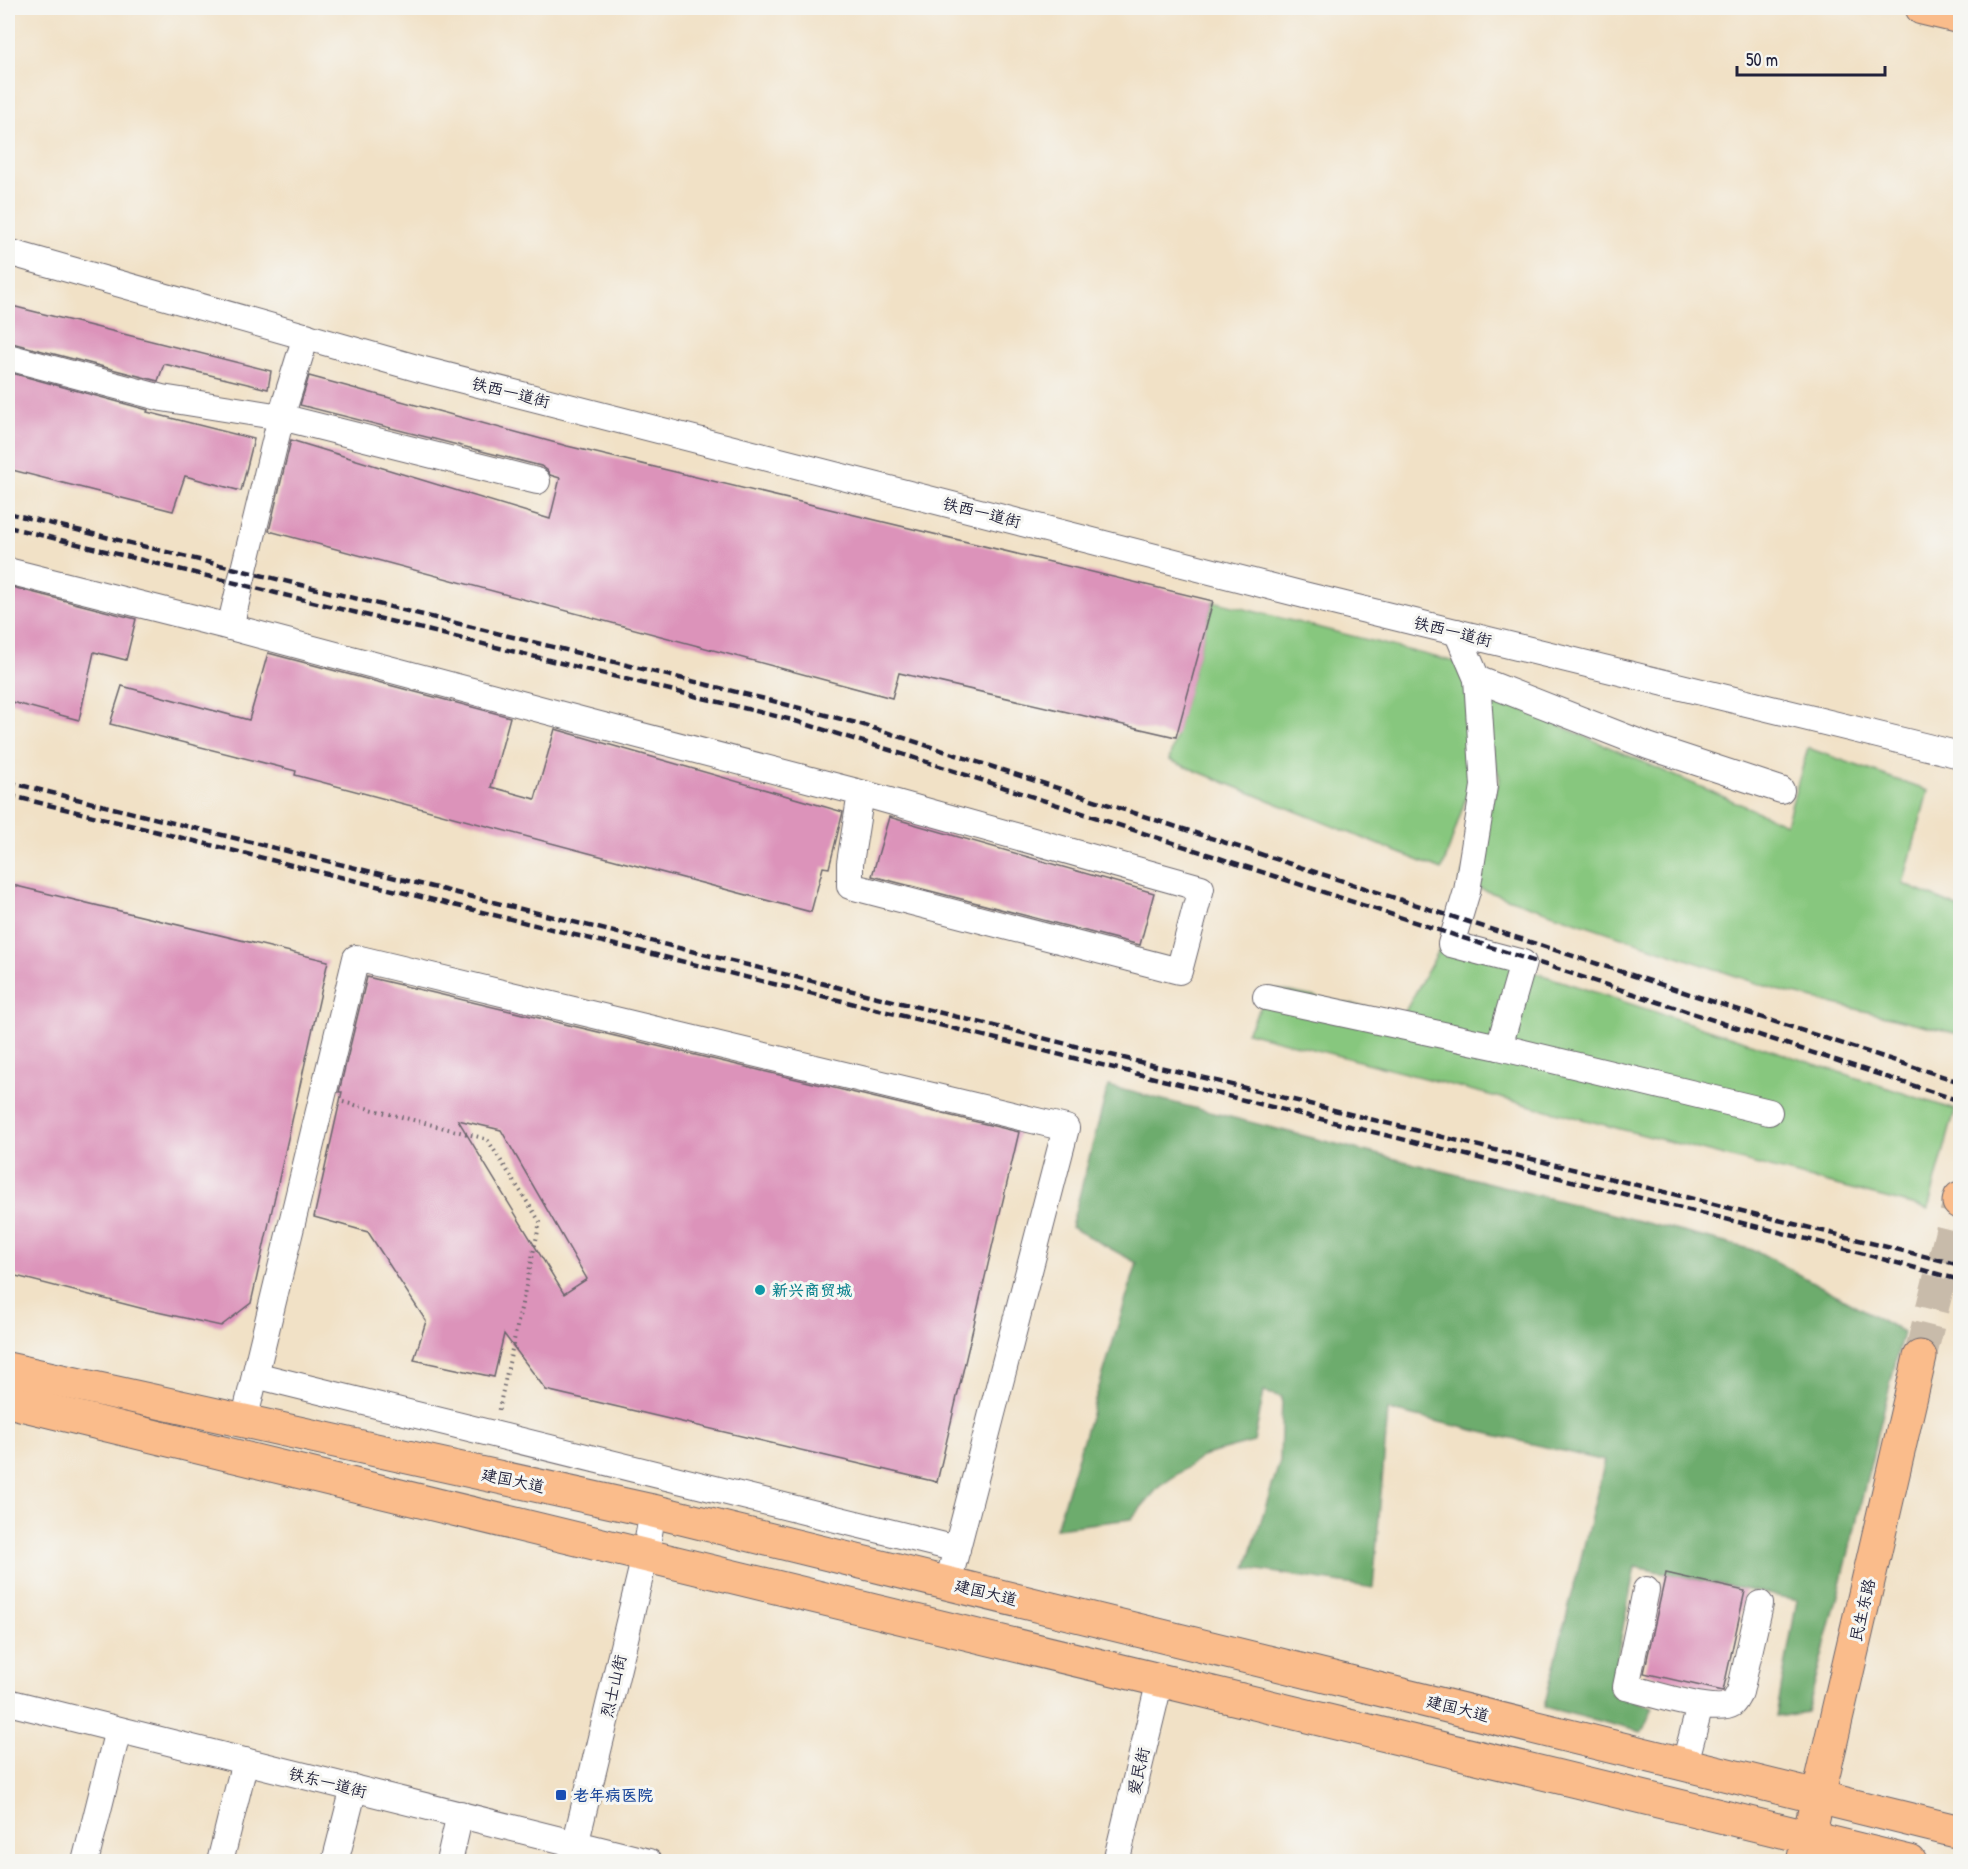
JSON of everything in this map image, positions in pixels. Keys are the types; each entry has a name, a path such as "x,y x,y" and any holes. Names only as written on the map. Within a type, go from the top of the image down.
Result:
{"main road":[{"path":"1922,8 1960,17"},
{"name":"民生东路","path":"1812,1853 1819,1797 1920,1358"},
{"name":"建国大道","path":"8,1369 653,1511 1960,1832"},
{"path":"8,1401 1160,1680 1812,1853 1910,1862"}],"street":[{"name":"铁西一道街","path":"8,252 432,372 1292,592 1960,755"},
{"path":"230,627 282,417 306,336"},
{"path":"8,357 162,398 282,417 537,481"},
{"path":"8,571 861,793 1201,888 1179,971 850,886 850,863 861,793"},
{"path":"1457,632 1477,680 1484,786 1467,891 1450,944 1523,963 1499,1047"},
{"path":"1477,680 1648,746 1781,790"},
{"path":"244,1421 356,958 1066,1128 948,1583"},
{"path":"1266,997 1499,1047 1769,1112"},
{"path":"255,1375 957,1549"},
{"name":"烈士山街","path":"574,1852 645,1556 653,1511"},
{"path":"1646,1590 1626,1687 1700,1706 1721,1707 1732,1704 1740,1692 1760,1604"},
{"name":"爱民街","path":"1116,1862 1160,1680"},
{"name":"铁东一道街","path":"8,1702 460,1814 574,1852 649,1862"},
{"path":"1685,1763 1700,1706"},
{"path":"85,1862 118,1730"},
{"path":"220,1862 245,1761"},
{"path":"335,1862 354,1788"},
{"path":"449,1862 460,1814"}],"path":[{"path":"322,1097 488,1139 540,1222 494,1434"}],"green space":[{"path":"1213,601 1467,665 1475,770 1442,870 1169,760"},
{"path":"1494,697 1786,824 1808,748 1928,791 1903,884 1960,908 1960,1034 1777,990 1460,882 1500,779 1483,720"},
{"path":"1442,945 1521,968 1955,1110 1928,1209 1247,1032 1271,988 1403,1015"},
{"path":"1108,1086 1757,1251 1903,1332 1807,1712 1776,1717 1797,1600 1635,1567 1610,1693 1653,1707 1642,1732 1544,1707 1605,1461 1388,1410 1373,1588 1246,1568 1280,1461 1282,1397 1264,1392 1254,1442 1205,1455 1159,1487 1131,1519 1056,1528 1137,1263 1071,1227"}],"building":[{"path":"8,305 271,371 268,389 164,364 158,381 8,342"},
{"path":"8,372 148,410 147,412 254,439 241,491 185,476 173,511 8,469"},
{"path":"309,376 567,446 1213,601 1176,737 899,673 892,698 269,531 291,440 550,519 560,478 550,475 541,466 300,405"},
{"path":"8,586 136,619 126,660 94,652 79,720 8,701"},
{"path":"268,653 510,717 491,787 535,799 555,729 843,812 829,868 823,867 811,912 295,775 296,771 110,724 122,686 249,720"},
{"path":"889,817 1154,893 1140,945 872,876"},
{"path":"8,884 328,961 251,1303 221,1326 8,1274"},
{"name":"新兴商贸城","path":"367,977 1019,1132 937,1482 546,1390 504,1334 494,1377 414,1360 426,1321 368,1232 314,1217 342,1092 339,1092","holes":["458,1120 501,1130 587,1279 564,1294"]},
{"path":"1666,1573 1745,1591 1723,1691 1644,1673"}],"tunnel":[{"path":"1920,1357 1959,1202"}],"railway":[{"path":"8,513 864,725 1960,1082"},
{"path":"8,527 792,720 893,751 1960,1101"},
{"path":"8,782 1960,1265"},
{"path":"8,795 1827,1244 1960,1280"}],"place":[{"name":"新兴商贸城","path":"760,1290"},
{"name":"老年病医院","path":"561,1795"}]}
